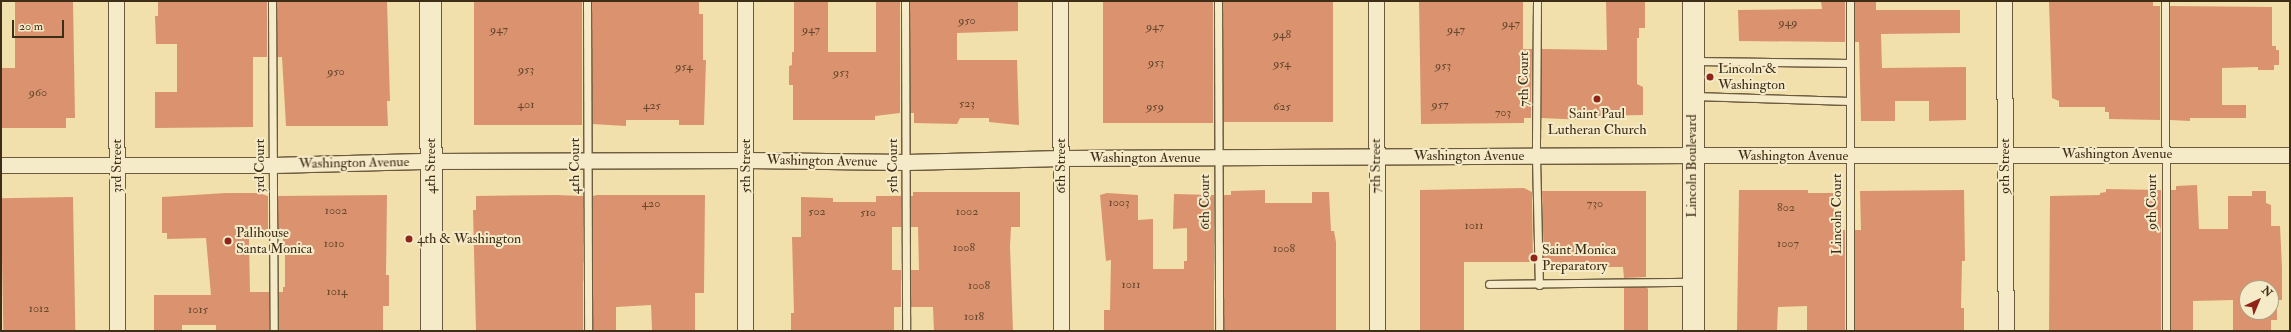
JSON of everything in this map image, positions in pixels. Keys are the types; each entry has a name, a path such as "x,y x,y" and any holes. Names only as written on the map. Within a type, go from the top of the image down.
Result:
{"street":[{"name":"3rd Street","path":"116,1 117,331"},
{"name":"4th Street","path":"430,1 431,331"},
{"name":"5th Street","path":"745,1 745,331"},
{"name":"6th Street","path":"1060,1 1061,331"},
{"name":"7th Street","path":"1376,1 1375,156 1377,331"},
{"name":"Lincoln Boulevard","path":"1693,1 1693,331"},
{"name":"9th Street","path":"2004,1 2006,331"},
{"name":"Washington Avenue","path":"1,165 117,163 273,165 431,161 588,160 906,162 1061,158 1375,156 1849,156 2005,154 2290,156"}],"lane":[{"name":"3rd Court","path":"272,1 274,331"},
{"name":"4th Court","path":"588,1 588,331"},
{"name":"5th Court","path":"905,1 906,331"},
{"name":"6th Court","path":"1218,1 1219,331"},
{"name":"7th Court","path":"1537,1 1536,156 1539,285"},
{"name":"Lincoln Court","path":"1850,1 1850,331"},
{"name":"9th Court","path":"2165,1 2166,331"},
{"path":"1693,61 1850,63"},
{"path":"1692,96 1850,101"},
{"path":"1489,284 1539,285 1693,282"}],"building":[{"path":"15,1 73,1 75,118 66,118 66,128 1,128 1,68 15,68"},
{"path":"158,1 267,1 267,57 253,57 253,127 155,128 155,92 177,92 177,44 156,44 155,16 158,16"},
{"path":"277,1 387,1 390,101 387,101 388,126 286,126 282,57 277,57"},
{"path":"474,1 582,1 582,125 474,125"},
{"path":"592,1 699,1 699,14 703,14 703,60 706,60 704,125 679,125 679,120 626,120 626,126 592,124"},
{"path":"794,1 828,1 828,52 876,52 876,1 900,1 900,113 875,116 875,120 793,120 793,85 789,85 789,66 792,65 792,52 794,52"},
{"path":"910,1 1018,1 1018,31 957,33 957,60 1017,60 1019,125 989,122 989,118 960,118 957,124 914,123 914,113 910,113"},
{"path":"1103,1 1213,1 1213,123 1103,123"},
{"path":"1223,1 1333,1 1333,122 1223,122"},
{"path":"1419,1 1523,1 1523,49 1532,49 1531,118 1524,118 1524,123 1421,124"},
{"path":"1606,1 1645,1 1645,28 1639,28 1639,38 1637,38 1637,84 1643,87 1643,115 1587,116 1587,120 1541,118 1542,49 1607,50"},
{"path":"1821,1 1845,1 1845,42 1739,41 1738,10 1822,9"},
{"path":"1855,1 1876,1 1876,10 1960,10 1960,33 1881,34 1882,68 1966,67 1966,120 1929,121 1929,101 1895,101 1895,121 1861,121 1859,42 1855,42"},
{"path":"2049,1 2153,1 2153,6 2160,6 2160,120 2109,119 2109,112 2105,112 2105,107 2059,107 2059,101 2052,98"},
{"path":"2170,6 2272,7 2272,46 2276,46 2276,50 2279,50 2279,65 2274,65 2274,70 2258,70 2258,67 2222,68 2222,105 2246,105 2246,118 2190,118 2190,121 2170,120"},
{"path":"2197,185 2199,229 2228,229 2228,196 2252,196 2252,191 2266,191 2266,203 2271,205 2271,226 2280,226 2282,300 2279,300 2279,280 2239,280 2239,320 2271,320 2271,331 2233,331 2233,300 2193,301 2193,331 2171,331 2171,190 2176,190 2176,186"},
{"path":"1524,188 1532,192 1533,262 1464,262 1464,331 1420,331 1420,190"},
{"path":"2106,189 2161,190 2161,331 2049,331 2050,196 2100,195 2100,193 2106,192"},
{"path":"1265,190 1265,203 1312,203 1312,192 1329,192 1331,231 1334,231 1336,242 1336,331 1224,331 1224,195 1231,195 1231,191"},
{"path":"1739,190 1808,190 1808,193 1834,193 1834,230 1845,230 1845,331 1807,331 1807,306 1778,307 1777,331 1737,331"},
{"path":"1964,190 1965,261 1962,261 1961,308 1964,308 1964,331 1855,331 1855,230 1861,230 1860,191"},
{"path":"1542,191 1646,191 1646,277 1624,278 1623,267 1599,267 1599,262 1563,262 1563,267 1544,267"},
{"path":"913,192 1020,192 1020,227 1011,227 1010,246 1013,331 934,331 933,307 911,307 911,270 919,270 918,227 911,227 911,196 913,196"},
{"path":"226,193 258,193 268,196 268,237 249,238 250,292 269,292 269,331 216,331 216,325 182,325 182,331 154,331 154,295 211,295 206,238 167,239 167,233 162,233 162,197"},
{"path":"1107,193 1138,195 1138,220 1153,219 1153,269 1184,269 1184,261 1187,261 1187,228 1173,229 1174,194 1214,195 1214,331 1104,331 1104,310 1110,310 1111,260 1106,261 1100,195"},
{"path":"387,195 386,275 389,275 389,306 383,306 383,331 279,331 279,292 283,292 283,287 285,287 285,251 283,251 283,237 278,237 278,196"},
{"path":"705,195 704,293 695,293 695,331 652,331 651,305 616,307 616,331 593,331 593,196"},
{"path":"476,196 583,196 583,331 476,331 473,210 476,210"},
{"path":"876,196 901,196 901,227 892,227 892,270 901,270 901,307 894,307 894,331 791,331 791,313 794,313 792,237 801,237 801,197 833,198 833,202 876,202"},
{"path":"73,197 75,331 3,331 1,198"},
{"path":"1646,287 1648,289 1648,331 1624,331 1624,288"}],"place":[{"name":"Lincoln & Washington","path":"1710,77"},
{"name":"Saint Paul Lutheran Church","path":"1597,99"},
{"name":"4th & Washington","path":"409,239"},
{"name":"Palihouse Santa Monica","path":"228,241"},
{"name":"Saint Monica Preparatory","path":"1534,258"}]}
